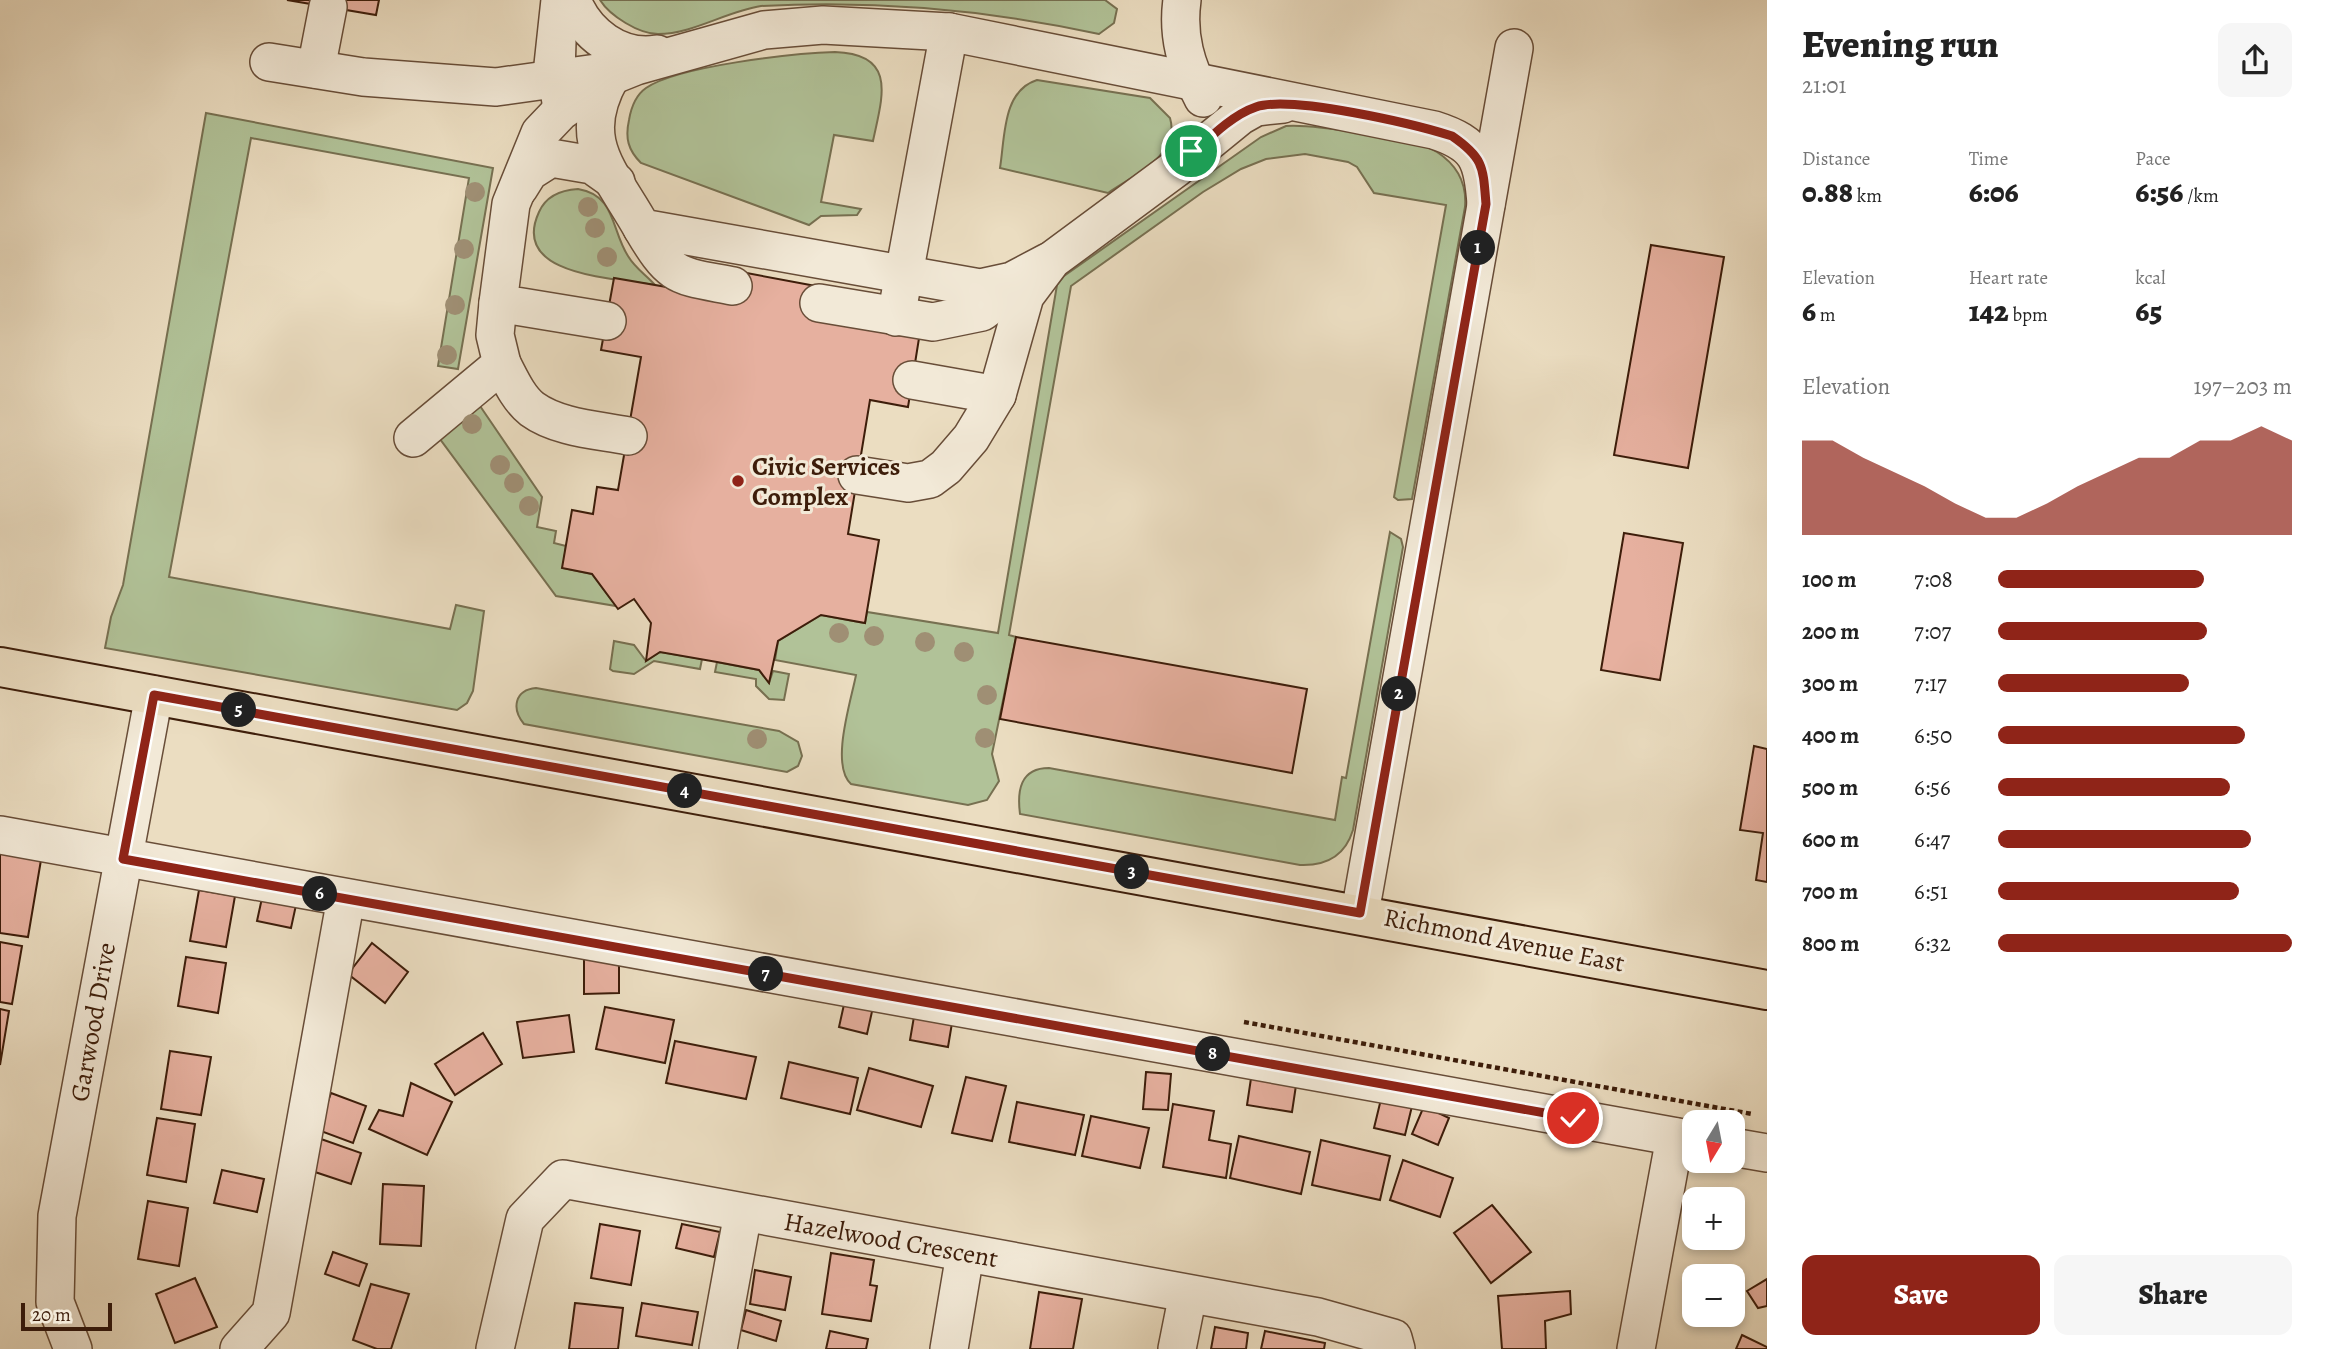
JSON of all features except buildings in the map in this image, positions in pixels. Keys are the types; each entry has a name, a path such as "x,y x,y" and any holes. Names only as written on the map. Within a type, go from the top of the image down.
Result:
{"main road":[{"name":"Richmond Avenue East","path":"0,667 1767,989"}],"street":[{"path":"560,0 557,90 511,204 495,335 502,364 514,388 533,409 560,422 628,436"},
{"path":"572,0 577,13 593,34 618,49 647,56 689,49"},
{"path":"1175,169 1191,151 1204,127 1203,100 1194,81 1180,25 1182,0"},
{"path":"316,69 328,7"},
{"path":"268,62 363,77 557,90 689,49 764,30 823,25 949,32 1452,136 1473,150 1483,167 1486,204"},
{"path":"896,317 949,32"},
{"path":"1360,913 1514,48"},
{"path":"623,71 597,106 594,135 600,158 663,264 693,278 733,286"},
{"path":"557,90 582,143 616,183"},
{"path":"819,303 933,322 982,312 1175,169 1240,116 1256,107 1298,104"},
{"path":"511,204 529,172 551,158 592,165 616,183"},
{"path":"642,228 980,288 1012,281 1052,260"},
{"path":"857,474 908,483 930,479 946,467 971,438 997,395 1025,296 1052,260"},
{"path":"498,303 607,321"},
{"path":"413,438 502,364"},
{"path":"912,380 997,395"},
{"name":"Garwood Drive","path":"72,1349 55,1301 57,1216 154,695"},
{"path":"0,835 1682,1137"},
{"path":"239,1349 271,1313 346,898"},
{"path":"1745,1149 1767,1153"},
{"path":"1636,1349 1682,1151"},
{"name":"Hazelwood Crescent","path":"495,1349 525,1219 563,1179 1318,1317 1393,1338 1396,1349"},
{"path":"718,1349 743,1213"},
{"path":"949,1349 965,1254"},
{"path":"1177,1349 1188,1294"}],"green space":[{"path":"600,0 1105,0 1117,9 1114,23 1099,34 974,13 889,6 803,4 761,6 684,30 658,34 642,31 626,23"},
{"path":"835,52 855,55 869,61 877,70 881,81 880,109 873,141 834,135 821,202 861,209 857,215 821,216 809,225 641,163 630,148 628,126 635,102 646,88 662,80 738,62"},
{"path":"1037,80 1150,98 1170,118 1172,131 1169,143 1153,163 1108,193 1000,168 1011,105 1017,94"},
{"path":"206,113 493,168 458,369 438,366 469,178 251,138 169,577 450,629 456,605 484,611 473,691 467,703 457,710 105,648 111,617 123,585"},
{"path":"1286,126 1363,133 1426,147 1450,163 1462,182 1465,207 1412,499 1398,500 1394,497 1446,205 1374,193 1357,167 1348,162 1305,154 1266,159 1241,169 1203,192 1071,286 1009,635 1016,637 992,754 999,781 987,800 968,805 851,784 842,763 842,748 856,675 775,660 778,641 821,615 865,623 867,612 998,633 1057,285 1064,276 1261,137"},
{"path":"578,189 599,198 606,206 628,256 655,285 572,270 552,262 539,250 534,234 542,206 555,195"},
{"path":"478,403 542,497 537,527 556,531 554,543 566,546 563,568 592,574 616,606 556,596 440,439"},
{"path":"1390,532 1401,539 1403,547 1353,830 1340,853 1318,864 1300,865 1020,814 1020,789 1026,776 1039,769 1049,768 1335,820 1342,777 1346,778"},
{"path":"614,641 634,645 646,661 660,652 702,659 700,669 654,661 634,674 613,671 610,669"},
{"path":"717,662 759,670 769,683 773,671 789,674 784,700 769,699 756,686 756,679 715,672"},
{"path":"536,688 779,731 798,742 802,756 798,766 787,772 524,724 517,712 517,701 523,692"}],"place":[{"name":"Civic Services Complex","path":"738,481"}],"route":[{"path":"1191,151 1175,169 1240,116 1256,107 1298,104 1434,130 1452,136 1473,150 1483,167 1486,204 1360,913 154,695 123,859 1573,1118"}]}
